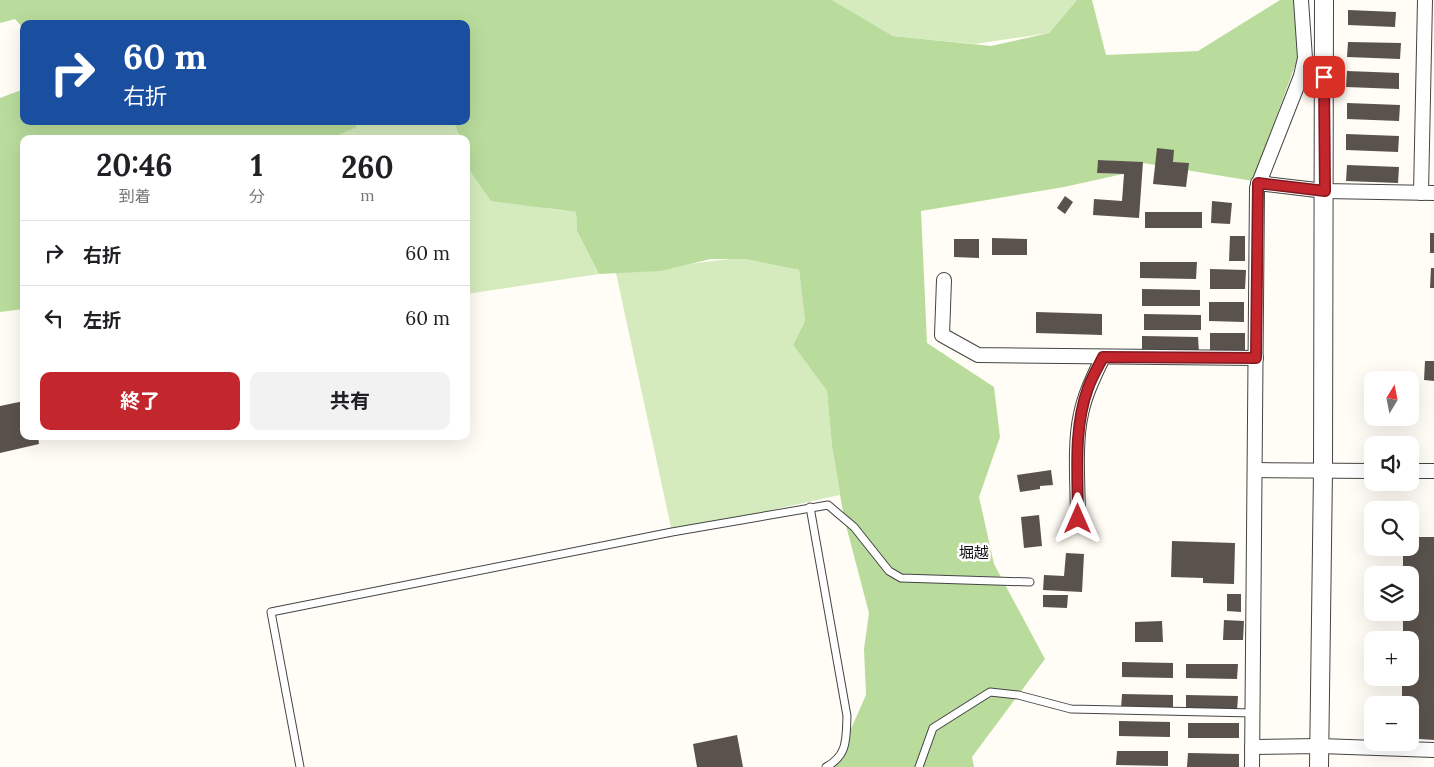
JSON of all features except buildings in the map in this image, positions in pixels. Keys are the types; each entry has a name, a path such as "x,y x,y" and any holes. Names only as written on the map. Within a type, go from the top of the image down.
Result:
{"street":[{"path":"1252,767 1258,183 1301,76 1305,58 1300,0"},
{"path":"1320,767 1325,191 1324,0"},
{"path":"1258,183 1325,191 1428,193 1425,0"},
{"path":"944,280 942,335 978,355 1256,358"},
{"path":"1078,519 1080,416 1088,388 1103,357"},
{"path":"1255,470 1364,471"},
{"path":"1419,471 1434,471"},
{"path":"1252,747 1320,746 1434,750"}],"lane":[{"path":"300,767 272,612 662,534 828,505 854,527 889,571 901,578 1030,582"},
{"path":"810,507 847,716 846,738 843,751 836,761 826,767"},
{"path":"920,767 933,728 990,692 1018,695 1071,709 1253,713"}],"green space":[{"path":"0,0 832,0 893,36 991,46 1049,33 1077,0 1092,0 1106,55 1198,51 1280,0 1301,0 1304,41 1253,181 1143,163 1098,160 1097,173 1123,174 1064,187 921,211 927,343 994,387 1000,437 979,497 994,564 1045,659 972,757 974,767 834,767 866,695 864,649 869,613 844,518 832,446 827,391 793,345 805,321 799,270 745,259 711,259 660,271 599,274 577,231 576,212 491,201 470,171 470,135 459,135 455,125 470,125 470,20 20,20 20,25 15,19 0,23"},
{"path":"832,0 1077,0 1049,33 975,44 893,36"},
{"path":"20,90 20,125 357,125 355,128 338,135 20,135 20,310 0,312 0,98"},
{"path":"357,125 455,125 459,135 338,135 355,128"},
{"path":"470,169 549,209 576,212 577,231 599,274 470,293"},
{"path":"730,259 745,259 799,270 805,321 793,345 827,391 832,446 840,495 672,532 616,273"}],"district":[{"name":"堀越","path":"974,553"}],"route":[{"path":"1078,519 1080,416 1088,388 1103,357 1256,358 1258,183 1325,191 1324,77"}]}
